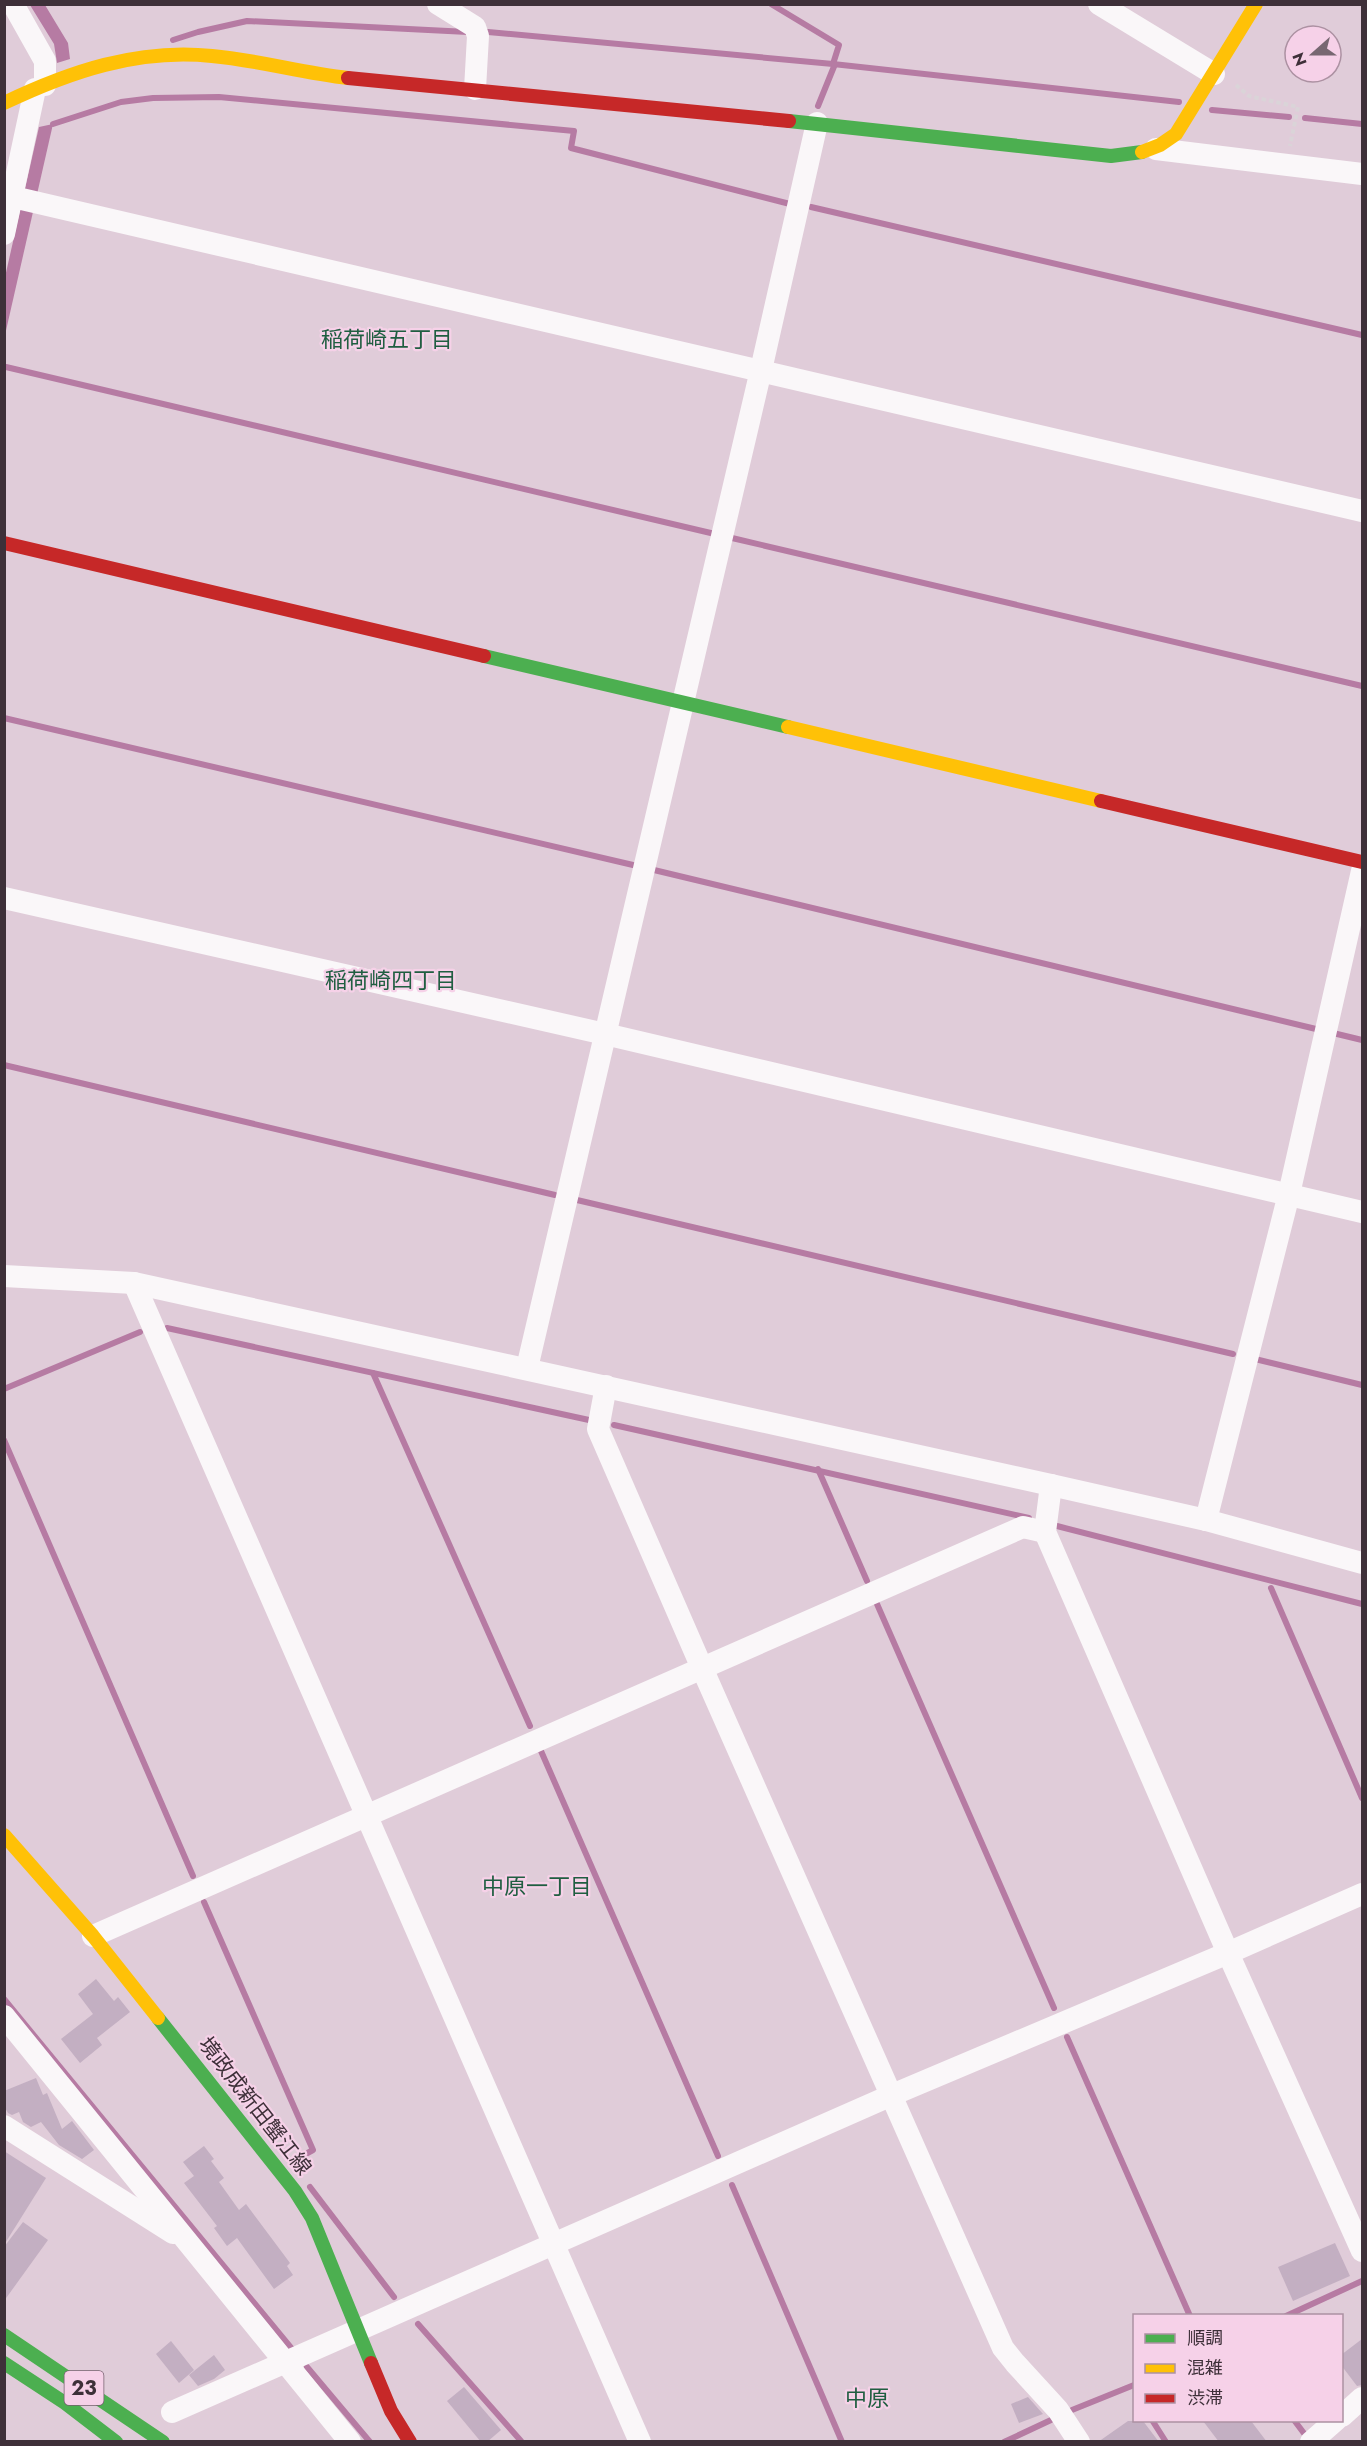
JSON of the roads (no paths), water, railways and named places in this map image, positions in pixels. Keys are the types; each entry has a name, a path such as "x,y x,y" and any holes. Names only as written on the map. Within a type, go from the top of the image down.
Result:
{"main road":[{"path":"4,104 40,87 110,64 141,57 173,54 229,57 330,75 817,123 1111,156 1137,155 1156,149 1176,134 1256,4"},
{"path":"4,543 1362,862"},
{"name":"境政成新田蟹江線","path":"4,1835 93,1936 295,2191 312,2218 391,2411 410,2442"},
{"name":"23","path":"4,2335 162,2442"},
{"name":"23","path":"4,2363 65,2403 116,2442"}],"street":[{"path":"4,234 45,61 12,4"},
{"path":"438,4 475,27 478,36 475,89"},
{"path":"1099,4 1216,71"},
{"path":"527,1368 817,123"},
{"path":"1156,149 1362,174"},
{"path":"13,198 1362,511"},
{"path":"1206,1520 1289,1194 1362,871"},
{"path":"4,898 605,1034 1362,1212"},
{"path":"4,1276 134,1283 527,1368 1206,1520 1362,1563"},
{"path":"134,1283 365,1817 640,2442"},
{"path":"606,1386 598,1429 1004,2348 1058,2410 1079,2442"},
{"path":"1052,1485 1045,1532 1228,1953 1362,2251"},
{"path":"93,1936 1023,1527 1045,1532"},
{"path":"172,2412 892,2095 1362,1894"},
{"path":"4,2016 350,2442"},
{"path":"4,2126 189,2244"},
{"path":"1343,2414 1362,2397"},
{"path":"1311,2442 1335,2422"}],"waterway":[{"path":"771,4 839,45 833,64"},
{"path":"173,40 247,21 468,32"},
{"path":"488,32 833,64 1179,102"},
{"path":"818,106 835,64"},
{"path":"53,124 121,102 153,98 219,97 574,131 571,148 790,204"},
{"path":"1212,110 1289,117"},
{"path":"1305,118 1362,124"},
{"path":"811,207 1362,335"},
{"path":"6,367 715,534"},
{"path":"732,538 1362,686"},
{"path":"4,718 633,865"},
{"path":"654,870 1316,1029"},
{"path":"1333,1033 1362,1040"},
{"path":"4,1065 555,1195"},
{"path":"577,1200 1233,1354"},
{"path":"167,1328 589,1420"},
{"path":"4,1389 140,1332"},
{"path":"1255,1359 1362,1385"},
{"path":"373,1373 530,1726"},
{"path":"614,1425 1029,1518"},
{"path":"4,1440 193,1876"},
{"path":"818,1469 867,1581"},
{"path":"1057,1526 1362,1604"},
{"path":"1271,1588 1362,1798"},
{"path":"877,1604 1054,2008"},
{"path":"541,1751 718,2156"},
{"path":"204,1902 313,2150 291,2162 295,2167"},
{"path":"4,1999 292,2349"},
{"path":"1067,2037 1189,2314"},
{"path":"732,2185 842,2442"},
{"path":"310,2187 394,2297"},
{"path":"1290,2314 1362,2281"},
{"path":"418,2324 521,2441"},
{"path":"307,2367 370,2442"},
{"path":"1072,2410 1133,2385"},
{"path":"1004,2442 1051,2420"},
{"path":"1153,2422 1166,2442"},
{"path":"1296,2422 1306,2436"}],"district":[{"name":"稲荷崎五丁目","path":"387,339"},
{"name":"稲荷崎四丁目","path":"391,980"},
{"name":"中原一丁目","path":"537,1886"},
{"name":"中原","path":"867,2398"}]}
